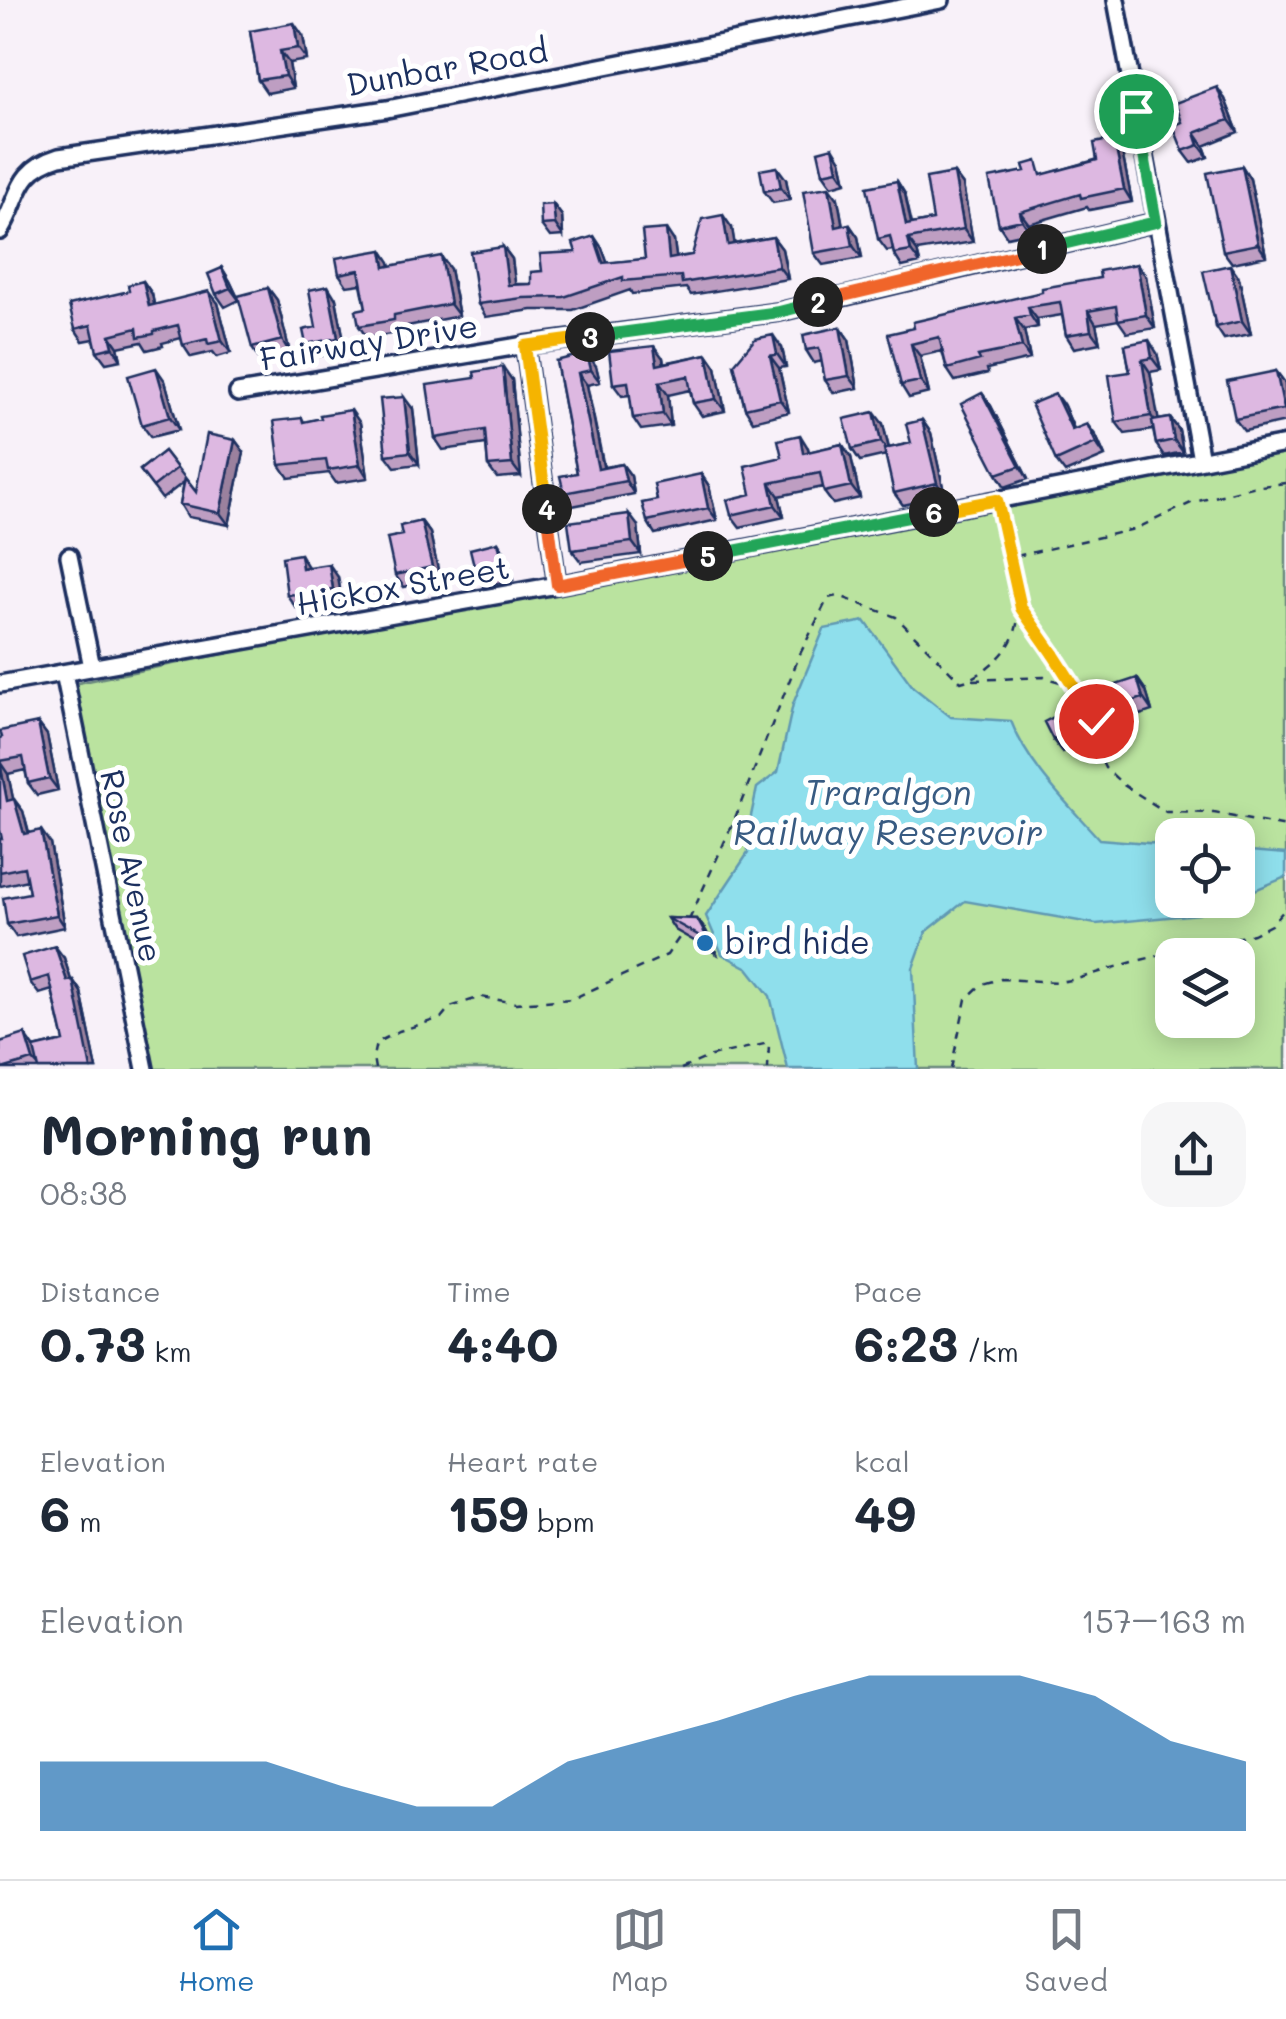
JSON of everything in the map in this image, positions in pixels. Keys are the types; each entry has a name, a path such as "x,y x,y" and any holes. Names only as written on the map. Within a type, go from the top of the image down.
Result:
{"street":[{"name":"Dunbar Road","path":"0,231 22,180 32,168 59,157 387,109 941,0"},
{"path":"1116,0 1200,460"},
{"name":"Fairway Drive","path":"238,393 525,346 779,312 1156,222"},
{"path":"525,346 557,585"},
{"name":"Hickox Street","path":"0,684 557,585 1286,444"},
{"path":"68,556 92,667"},
{"name":"Rose Avenue","path":"64,673 145,1069"}],"path":[{"path":"1012,557 1135,528 1191,503 1286,483"},
{"path":"997,500 1021,608 1062,663 1071,685 1096,721 1098,753 1105,768 1166,812 1214,813 1286,827"},
{"path":"375,1069 372,1057 376,1043 441,1018 450,1006 480,997 550,1004 572,999 667,954 687,925 712,874 782,698 828,598 839,596 896,617 962,682 1044,677 1071,685"},
{"path":"972,680 1007,652 1021,608"},
{"path":"1087,705 1121,706"},
{"path":"952,1069 966,999 982,984 1077,979 1136,960 1253,934 1271,924 1286,908"},
{"path":"681,1069 712,1056 769,1043 768,1069"}],"green space":[{"path":"1286,448 1286,1069 148,1069 73,684 950,509"}],"water":[{"name":"Traralgon Railway Reservoir","path":"865,621 913,687 951,717 1011,721 1038,769 1099,839 1155,844 1158,918 1096,924 965,901 926,932 913,968 918,1069 788,1069 770,996 748,968 722,954 706,916 748,853 748,830 757,788 778,772 793,704 824,629"},
{"path":"1255,851 1286,854 1286,877 1255,890"}],"building":[{"path":"294,23 298,48 280,51 285,76 258,80 250,31"},
{"path":"1217,87 1229,120 1195,133 1199,145 1183,151 1173,126 1182,122 1175,103"},
{"path":"1114,139 1124,189 1081,198 1080,194 1020,212 1022,220 999,225 989,178 1025,171 1023,165 1037,161 1041,175 1097,160 1094,143"},
{"path":"833,147 838,170 823,173 818,151"},
{"path":"1242,166 1258,244 1223,251 1207,173"},
{"path":"777,167 781,188 764,191 760,170"},
{"path":"954,173 964,229 908,239 911,251 894,254 890,236 878,239 867,187 897,181 906,225 933,220 926,178"},
{"path":"829,187 836,227 849,224 853,246 814,253 803,191"},
{"path":"553,204 555,224 541,225 540,205"},
{"path":"723,215 728,245 773,237 779,267 682,283 681,276 623,281 623,277 564,297 478,304 470,252 503,247 508,285 531,284 531,272 542,271 540,254 576,252 573,243 594,236 603,263 645,259 642,231 666,229 669,259 692,255 702,219"},
{"path":"382,250 385,267 441,256 450,304 359,326 356,310 366,308 359,270 339,274 336,258"},
{"path":"1137,264 1146,315 1118,320 1116,306 1088,311 1091,331 1066,335 1060,302 1028,307 1030,315 1015,318 1022,347 978,356 980,360 947,369 939,337 911,344 920,381 901,385 888,334 914,328 913,322 1042,292 1042,288 1100,278 1099,271"},
{"path":"1230,265 1242,321 1216,327 1203,271"},
{"path":"222,268 230,288 216,294 208,274"},
{"path":"143,281 149,306 209,291 222,341 208,344 207,339 183,345 178,325 138,337 137,328 110,335 113,347 97,351 91,325 75,329 69,305 129,291 128,285"},
{"path":"328,286 338,338 306,344 303,330 316,327 309,290"},
{"path":"268,288 282,340 252,348 238,296"},
{"path":"840,327 849,376 825,380 819,348 806,350 803,335"},
{"path":"773,335 777,354 770,356 780,400 745,408 734,364 755,339"},
{"path":"1149,340 1152,358 1142,360 1151,416 1116,422 1109,375 1130,372 1125,345"},
{"path":"654,346 657,365 707,354 716,399 693,403 688,376 659,382 663,414 633,418 628,382 613,384 609,351"},
{"path":"587,353 591,370 578,373 598,469 622,464 626,481 564,493 560,476 577,473 556,361"},
{"path":"503,367 512,464 488,466 485,430 435,438 427,385 475,378 474,372"},
{"path":"156,368 170,417 142,425 128,376"},
{"path":"1276,371 1284,409 1235,419 1227,381"},
{"path":"982,393 1020,466 997,474 961,404"},
{"path":"1055,394 1072,430 1087,424 1096,443 1056,461 1031,404"},
{"path":"404,397 410,452 386,455 380,399"},
{"path":"351,410 360,465 328,470 326,460 280,465 274,421 302,418 303,422"},
{"path":"874,412 881,442 852,449 844,419"},
{"path":"1170,418 1174,440 1156,444 1152,421"},
{"path":"922,420 937,483 894,493 884,449 911,443 906,424"},
{"path":"207,434 235,440 220,513 180,504 185,478 196,492"},
{"path":"800,435 803,453 842,444 851,486 824,492 820,473 770,483 775,505 731,515 727,500 751,494 745,466 782,457 778,440"},
{"path":"164,451 177,468 153,487 140,470"},
{"path":"701,474 708,508 647,521 642,503 657,500 654,484"},
{"path":"629,514 632,542 572,550 568,522"},
{"path":"421,521 432,567 395,575 387,538 402,535 400,526"},
{"path":"498,542 504,568 476,574 470,549"},
{"path":"300,554 302,568 329,564 333,589 287,595 282,557"},
{"path":"1137,678 1143,698 1116,707 1110,687"},
{"path":"1062,713 1073,731 1053,740 1044,722"},
{"path":"38,723 49,778 28,783 23,757 0,761 0,731"},
{"path":"0,763 7,801 14,799 24,834 41,830 57,915 7,924 3,898 29,893 24,867 0,872"},
{"path":"667,918 697,919 709,941"},
{"path":"55,946 67,981 73,980 91,1069 39,1069 34,1048 64,1041 49,976 30,982 22,956"},
{"path":"25,1034 33,1060 2,1069 0,1042"}],"place":[{"name":"bird hide","path":"705,943"}],"route":[{"path":"1096,721 1071,685 1062,663 1021,608 997,500 557,585 525,346 779,312 1156,222 1136,111"}]}
